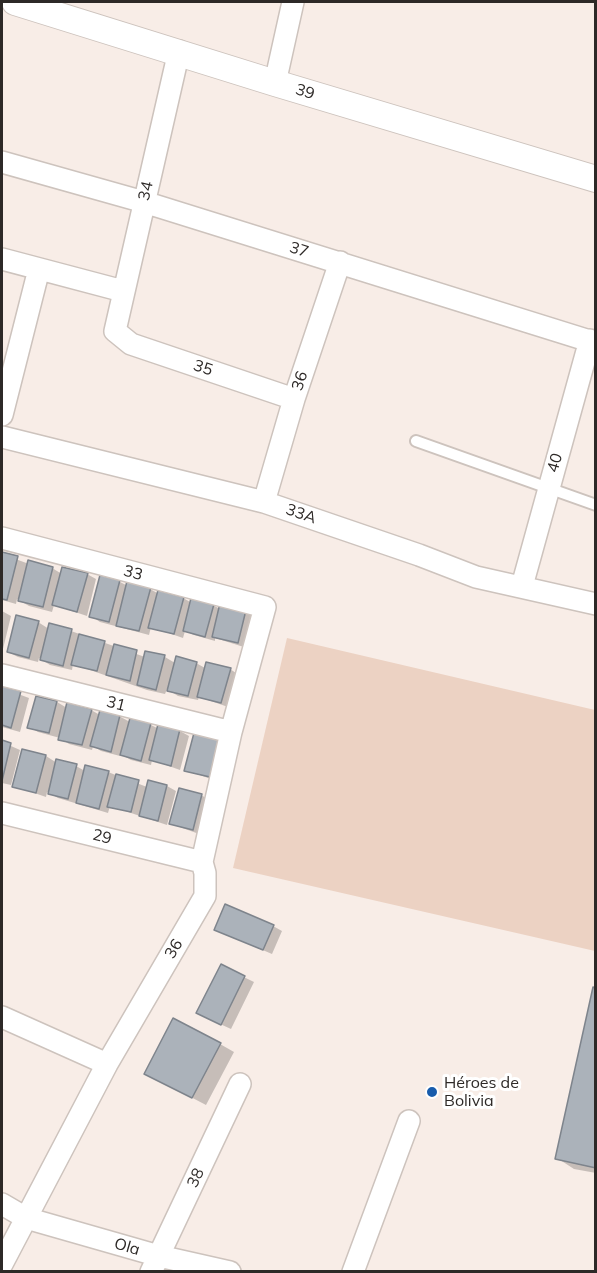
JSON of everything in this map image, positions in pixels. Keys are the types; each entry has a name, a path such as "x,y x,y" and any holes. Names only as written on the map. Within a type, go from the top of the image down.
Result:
{"street":[{"name":"39","path":"19,2 275,83 596,179"},
{"path":"275,83 293,2"},
{"name":"34","path":"115,331 179,51"},
{"name":"37","path":"2,162 144,202 592,341"},
{"path":"2,259 123,291"},
{"name":"36","path":"264,502 294,399 340,262"},
{"path":"2,415 5,389 39,269"},
{"name":"35","path":"115,331 131,344 294,399"},
{"name":"40","path":"522,586 592,341"},
{"name":"33A","path":"2,437 264,502 419,555 476,578 522,586 596,604"},
{"name":"33","path":"2,538 265,607"},
{"name":"36","path":"2,1264 107,1064 205,896 202,862 231,732 265,607"},
{"name":"31","path":"2,675 231,732"},
{"name":"29","path":"2,813 202,862"},
{"path":"2,1017 107,1064"},
{"name":"38","path":"155,1264 240,1084"},
{"path":"353,1272 410,1121"},
{"name":"Ola","path":"2,1204 26,1218 155,1264 230,1272"}],"lane":[{"path":"416,441 548,490 596,505"}],"shaded area":[{"path":"287,638 595,710 595,951 233,868"}],"building":[{"path":"2,552 18,556 7,600 2,599"},
{"path":"28,560 53,567 43,607 18,601"},
{"path":"62,567 88,573 77,612 52,605"},
{"path":"100,575 120,580 109,622 89,617"},
{"path":"127,581 151,587 139,631 116,626"},
{"path":"158,590 184,597 174,634 148,628"},
{"path":"191,598 214,604 205,637 183,631"},
{"path":"220,603 246,610 238,643 212,637"},
{"path":"16,615 39,621 29,658 7,652"},
{"path":"49,623 72,629 63,666 40,660"},
{"path":"79,634 105,641 97,671 71,665"},
{"path":"114,644 137,650 130,681 106,675"},
{"path":"145,651 165,655 156,690 137,685"},
{"path":"176,656 197,662 188,696 167,691"},
{"path":"206,662 231,668 221,703 197,697"},
{"path":"2,686 21,691 11,728 2,725"},
{"path":"36,696 57,701 49,733 27,728"},
{"path":"67,702 92,709 82,745 58,740"},
{"path":"100,710 120,715 111,752 90,746"},
{"path":"130,718 151,723 141,761 120,755"},
{"path":"158,724 180,729 171,766 149,760"},
{"path":"195,729 220,736 210,777 184,771"},
{"path":"2,740 11,743 2,781"},
{"path":"22,749 46,755 36,793 12,787"},
{"path":"56,759 77,764 68,799 48,794"},
{"path":"85,765 109,771 99,809 76,803"},
{"path":"116,774 139,780 131,812 107,807"},
{"path":"148,780 167,785 158,821 139,816"},
{"path":"179,788 202,794 193,830 169,824"},
{"path":"225,904 274,925 263,950 214,930"},
{"path":"221,964 245,976 221,1025 196,1013"},
{"path":"593,987 596,988 596,1168 555,1159"},
{"path":"173,1018 221,1043 192,1098 144,1074"}],"place":[{"name":"Héroes de Bolivia","path":"432,1092"}]}
